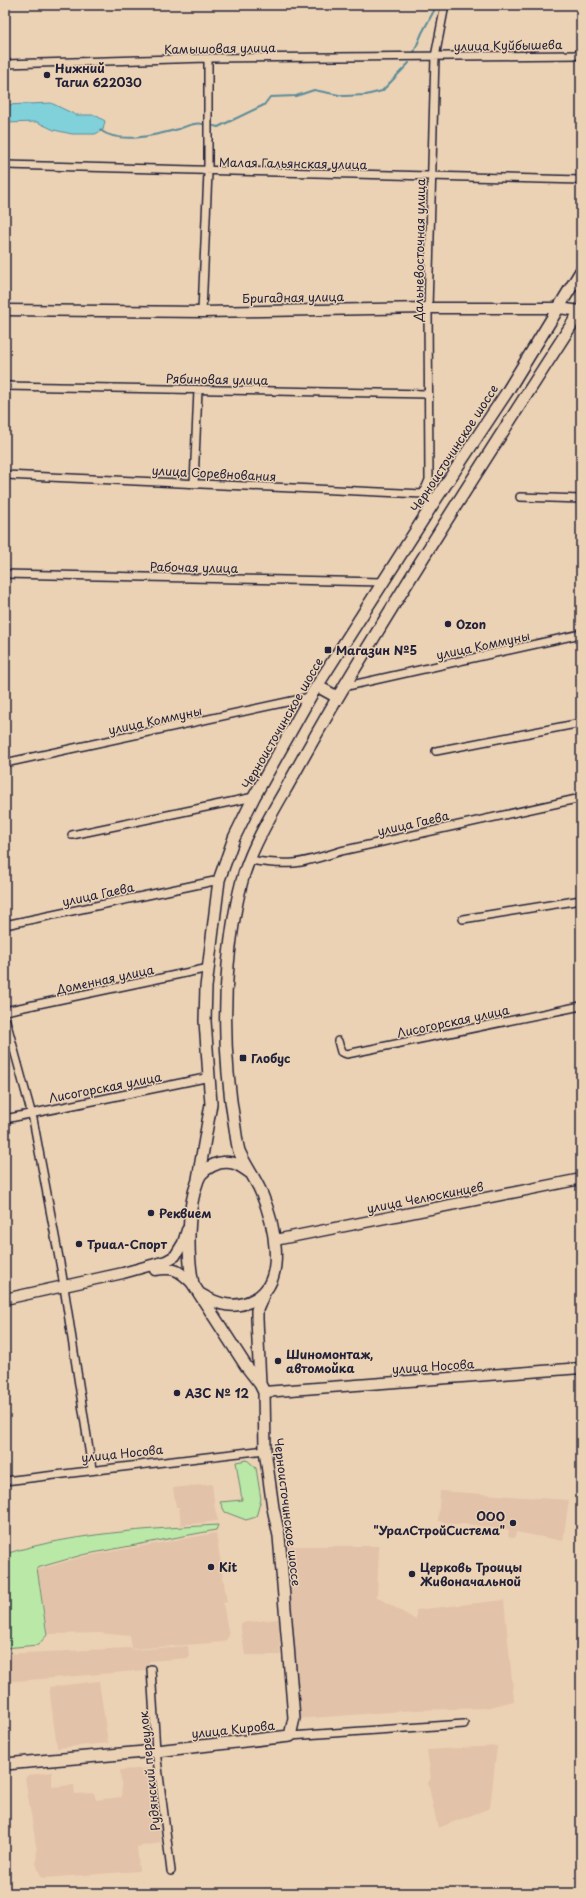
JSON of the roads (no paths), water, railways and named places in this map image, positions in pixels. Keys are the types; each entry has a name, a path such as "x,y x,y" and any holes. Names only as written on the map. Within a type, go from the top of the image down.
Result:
{"main road":[{"name":"Черноисточинское шоссе","path":"198,1179 211,1104 205,1022 206,987 210,968 219,880 234,838 254,797 310,697 436,499 507,392 581,271"},
{"path":"200,1294 216,1303 232,1306 248,1302 264,1293 271,1280 274,1269 275,1240 263,1196 239,1150 235,1128 225,1024 228,966 233,925 241,886 250,860 266,826 339,692 456,504 581,311"},
{"path":"317,686 339,692"},
{"path":"253,1175 240,1165 231,1162 222,1162 204,1170 198,1179 190,1222 190,1269 193,1284 262,1388"},
{"name":"Черноисточинское шоссе","path":"264,1293 257,1310 256,1319 262,1388 265,1450 273,1508 279,1536 286,1598 294,1718 290,1736"},
{"name":"улица Кирова","path":"5,1764 156,1751 290,1736"}],"street":[{"name":"Дальневосточная улица","path":"423,494 429,480 428,308 435,57 445,5"},
{"name":"улица Куйбышева","path":"435,57 581,55"},
{"name":"Камышовая улица","path":"5,64 208,58 435,57"},
{"path":"202,312 208,172 208,58"},
{"name":"Малая Гальянская улица","path":"5,165 208,172 581,180"},
{"name":"Бригадная улица","path":"5,310 202,312 428,308 559,308 581,311"},
{"name":"Рябиновая улица","path":"5,386 428,394"},
{"path":"194,483 198,390"},
{"name":"улица Соревнования","path":"5,475 423,494 436,499"},
{"path":"520,497 581,498"},
{"name":"Рабочая улица","path":"5,574 383,582"},
{"name":"улица Коммуны","path":"339,692 581,634"},
{"name":"улица Коммуны","path":"5,763 310,697"},
{"path":"436,751 581,723"},
{"path":"72,835 254,797"},
{"name":"улица Гаева","path":"250,860 276,864 303,863 349,849 581,798"},
{"name":"улица Гаева","path":"5,925 219,880"},
{"path":"464,919 581,900"},
{"name":"Доменная улица","path":"5,1011 210,968"},
{"name":"Лисогорская улица","path":"338,1041 341,1052 347,1054 581,1006"},
{"path":"5,1017 30,1113 33,1119 64,1286 92,1469"},
{"name":"Лисогорская улица","path":"5,1119 210,1077"},
{"name":"улица Челюскинцев","path":"275,1240 581,1179"},
{"path":"5,1299 166,1262 175,1256 183,1243 190,1222"},
{"path":"123,1273 168,1268 180,1271 193,1284"},
{"name":"улица Носова","path":"262,1388 581,1368"},
{"name":"улица Носова","path":"5,1481 92,1469 265,1450"},
{"name":"Рудянский переулок","path":"151,1669 156,1751 171,1870"},
{"name":"улица Кирова","path":"290,1736 464,1724"}],"water":[{"path":"51,103 76,115 95,115 105,121 103,130 95,134 72,134 54,130 37,122 5,123 5,105"}],"waterway":[{"path":"414,52 437,5"},
{"path":"214,126 218,127 264,105 270,97 296,96 314,90 344,96 366,95 382,91 409,63"},
{"path":"100,130 108,135 128,138 149,136 194,124 203,124"}],"place":[{"name":"Нижний Тагил 622030","path":"47,75"},
{"name":"Ozon","path":"448,624"},
{"name":"Магазин №5","path":"328,650"},
{"name":"Глобус","path":"243,1058"},
{"name":"Реквием","path":"151,1213"},
{"name":"Триал-Спорт","path":"79,1244"},
{"name":"Шиномонтаж, автомойка","path":"278,1361"},
{"name":"АЗС № 12","path":"177,1393"},
{"name":"ООО \"УралСтройСистема\"","path":"513,1523"},
{"name":"Kit","path":"211,1567"},
{"name":"Церковь Троицы Живоначальной","path":"412,1574"}]}
